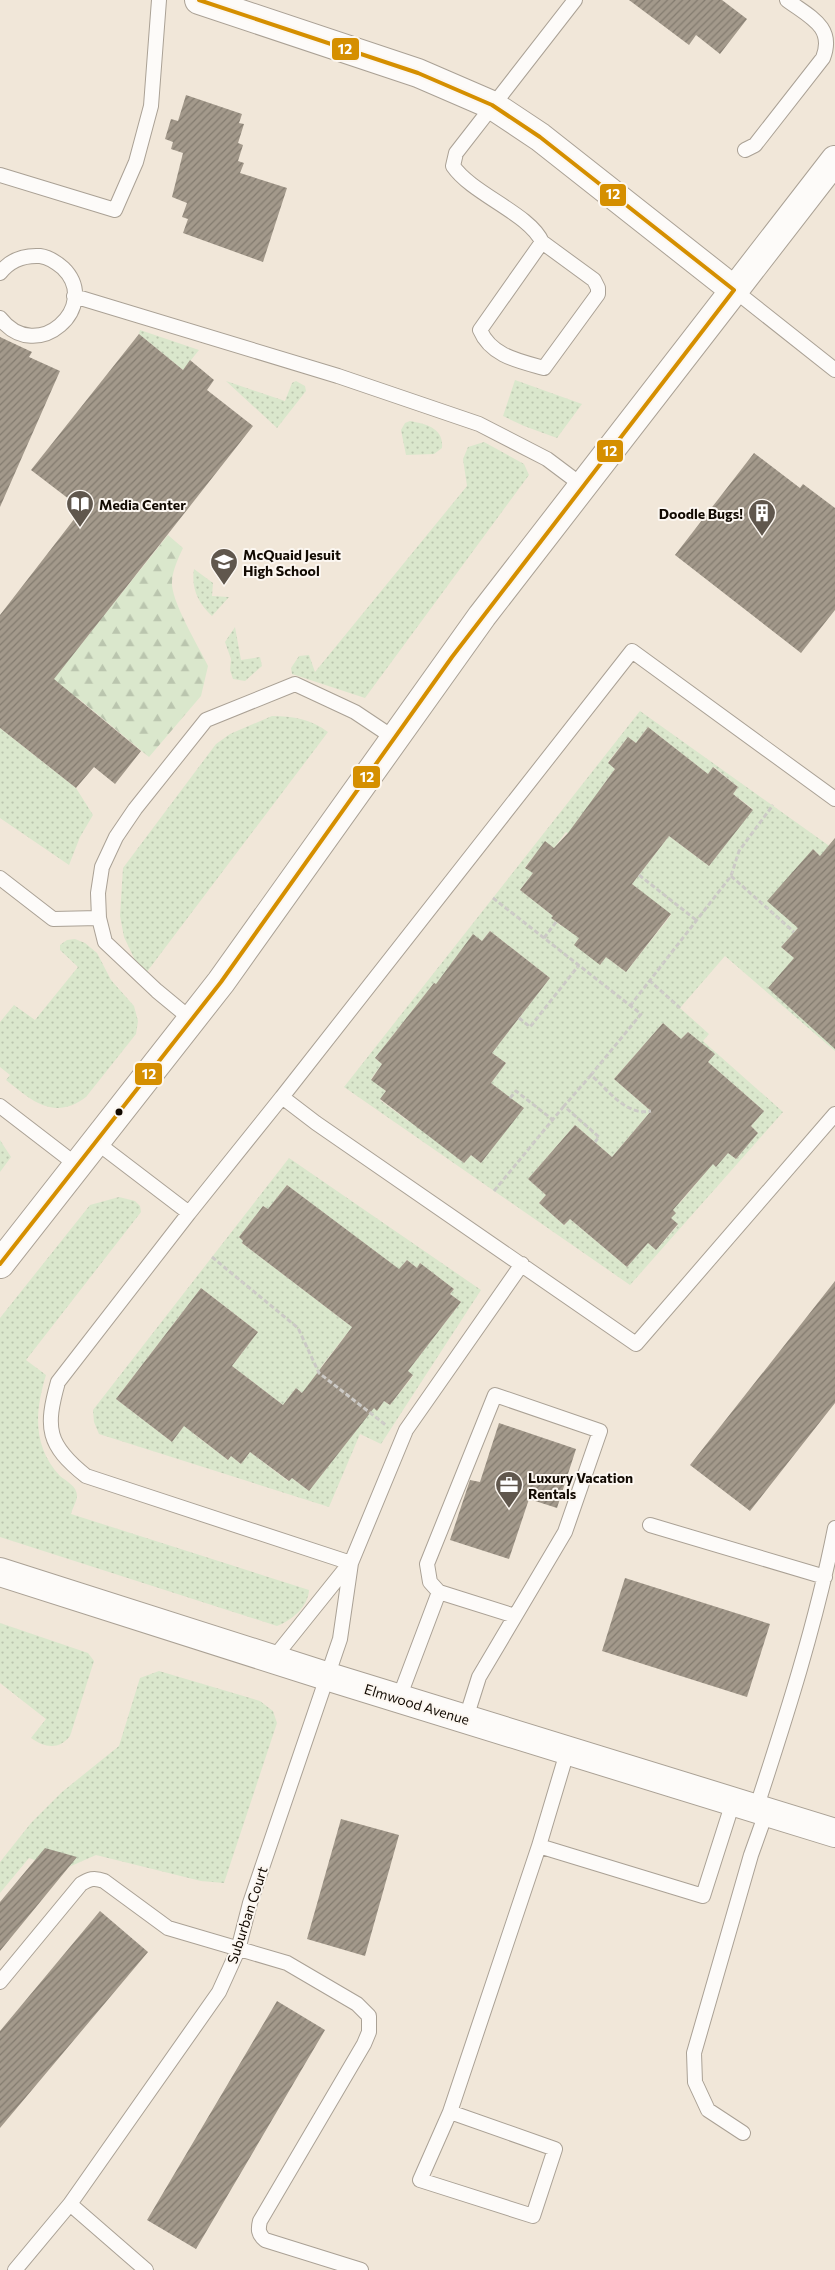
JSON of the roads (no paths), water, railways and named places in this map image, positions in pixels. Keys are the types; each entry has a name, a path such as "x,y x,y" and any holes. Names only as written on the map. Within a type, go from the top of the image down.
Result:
{"street":[{"path":"199,0 418,73 492,105 540,137 734,290"},
{"path":"0,1264 192,1020 482,616 835,160"},
{"name":"Elmwood Avenue","path":"0,1572 326,1676 568,1749 835,1833"}],"lane":[{"path":"0,175 115,210 136,162 151,106 159,0"},
{"path":"542,242 480,330 483,337 505,357 544,368 598,294 598,288 594,280 542,242 539,235 516,216 460,176 453,166 456,153 575,0"},
{"path":"745,150 755,145 823,58 828,46 827,34 821,26 787,0"},
{"path":"0,273 6,266 18,258 30,255 44,256 56,262 66,271 72,283 74,296 72,309 65,321 56,330 43,335 30,336 17,333 6,326 0,318"},
{"path":"734,290 835,370"},
{"path":"74,296 338,376 479,424 547,459 583,486"},
{"path":"351,1563 86,1476 65,1460 52,1436 50,1410 58,1382 632,652 835,798"},
{"path":"192,1020 157,991 105,942 99,918 98,893 102,867 116,837 206,720 295,684 355,712 394,738"},
{"path":"0,878 53,919 99,918"},
{"path":"282,1097 316,1123 636,1344 835,1114"},
{"path":"0,1106 78,1166"},
{"path":"96,1142 189,1213"},
{"path":"273,1659 351,1563 406,1430 522,1264"},
{"path":"466,1718 479,1677 516,1616 565,1532 600,1431 495,1395 426,1564 430,1582 440,1592 516,1616"},
{"path":"650,1525 825,1577"},
{"path":"743,2133 708,2110 695,2082 694,2052 751,1808 807,1645 825,1577 835,1528"},
{"name":"Suburban Court","path":"15,2270 70,2204 220,1992 238,1950 250,1903 340,1639 351,1563"},
{"path":"399,1698 440,1592"},
{"path":"450,2112 555,2149 532,2216 420,2180 450,2112 539,1846 568,1749"},
{"path":"539,1846 704,1896 751,1808"},
{"path":"0,1982 81,1884 89,1879 96,1878 104,1881 168,1928 287,1963 357,2004 368,2016 369,2032 364,2044 260,2220 258,2228 260,2235 265,2240 361,2270"},
{"path":"70,2204 146,2270"}],"place":[{"name":"Media Center","path":"80,528"},
{"name":"Doodle Bugs!","path":"762,537"},
{"name":"McQuaid Jesuit High School","path":"224,586"},
{"name":"Luxury Vacation Rentals","path":"509,1509"}]}
